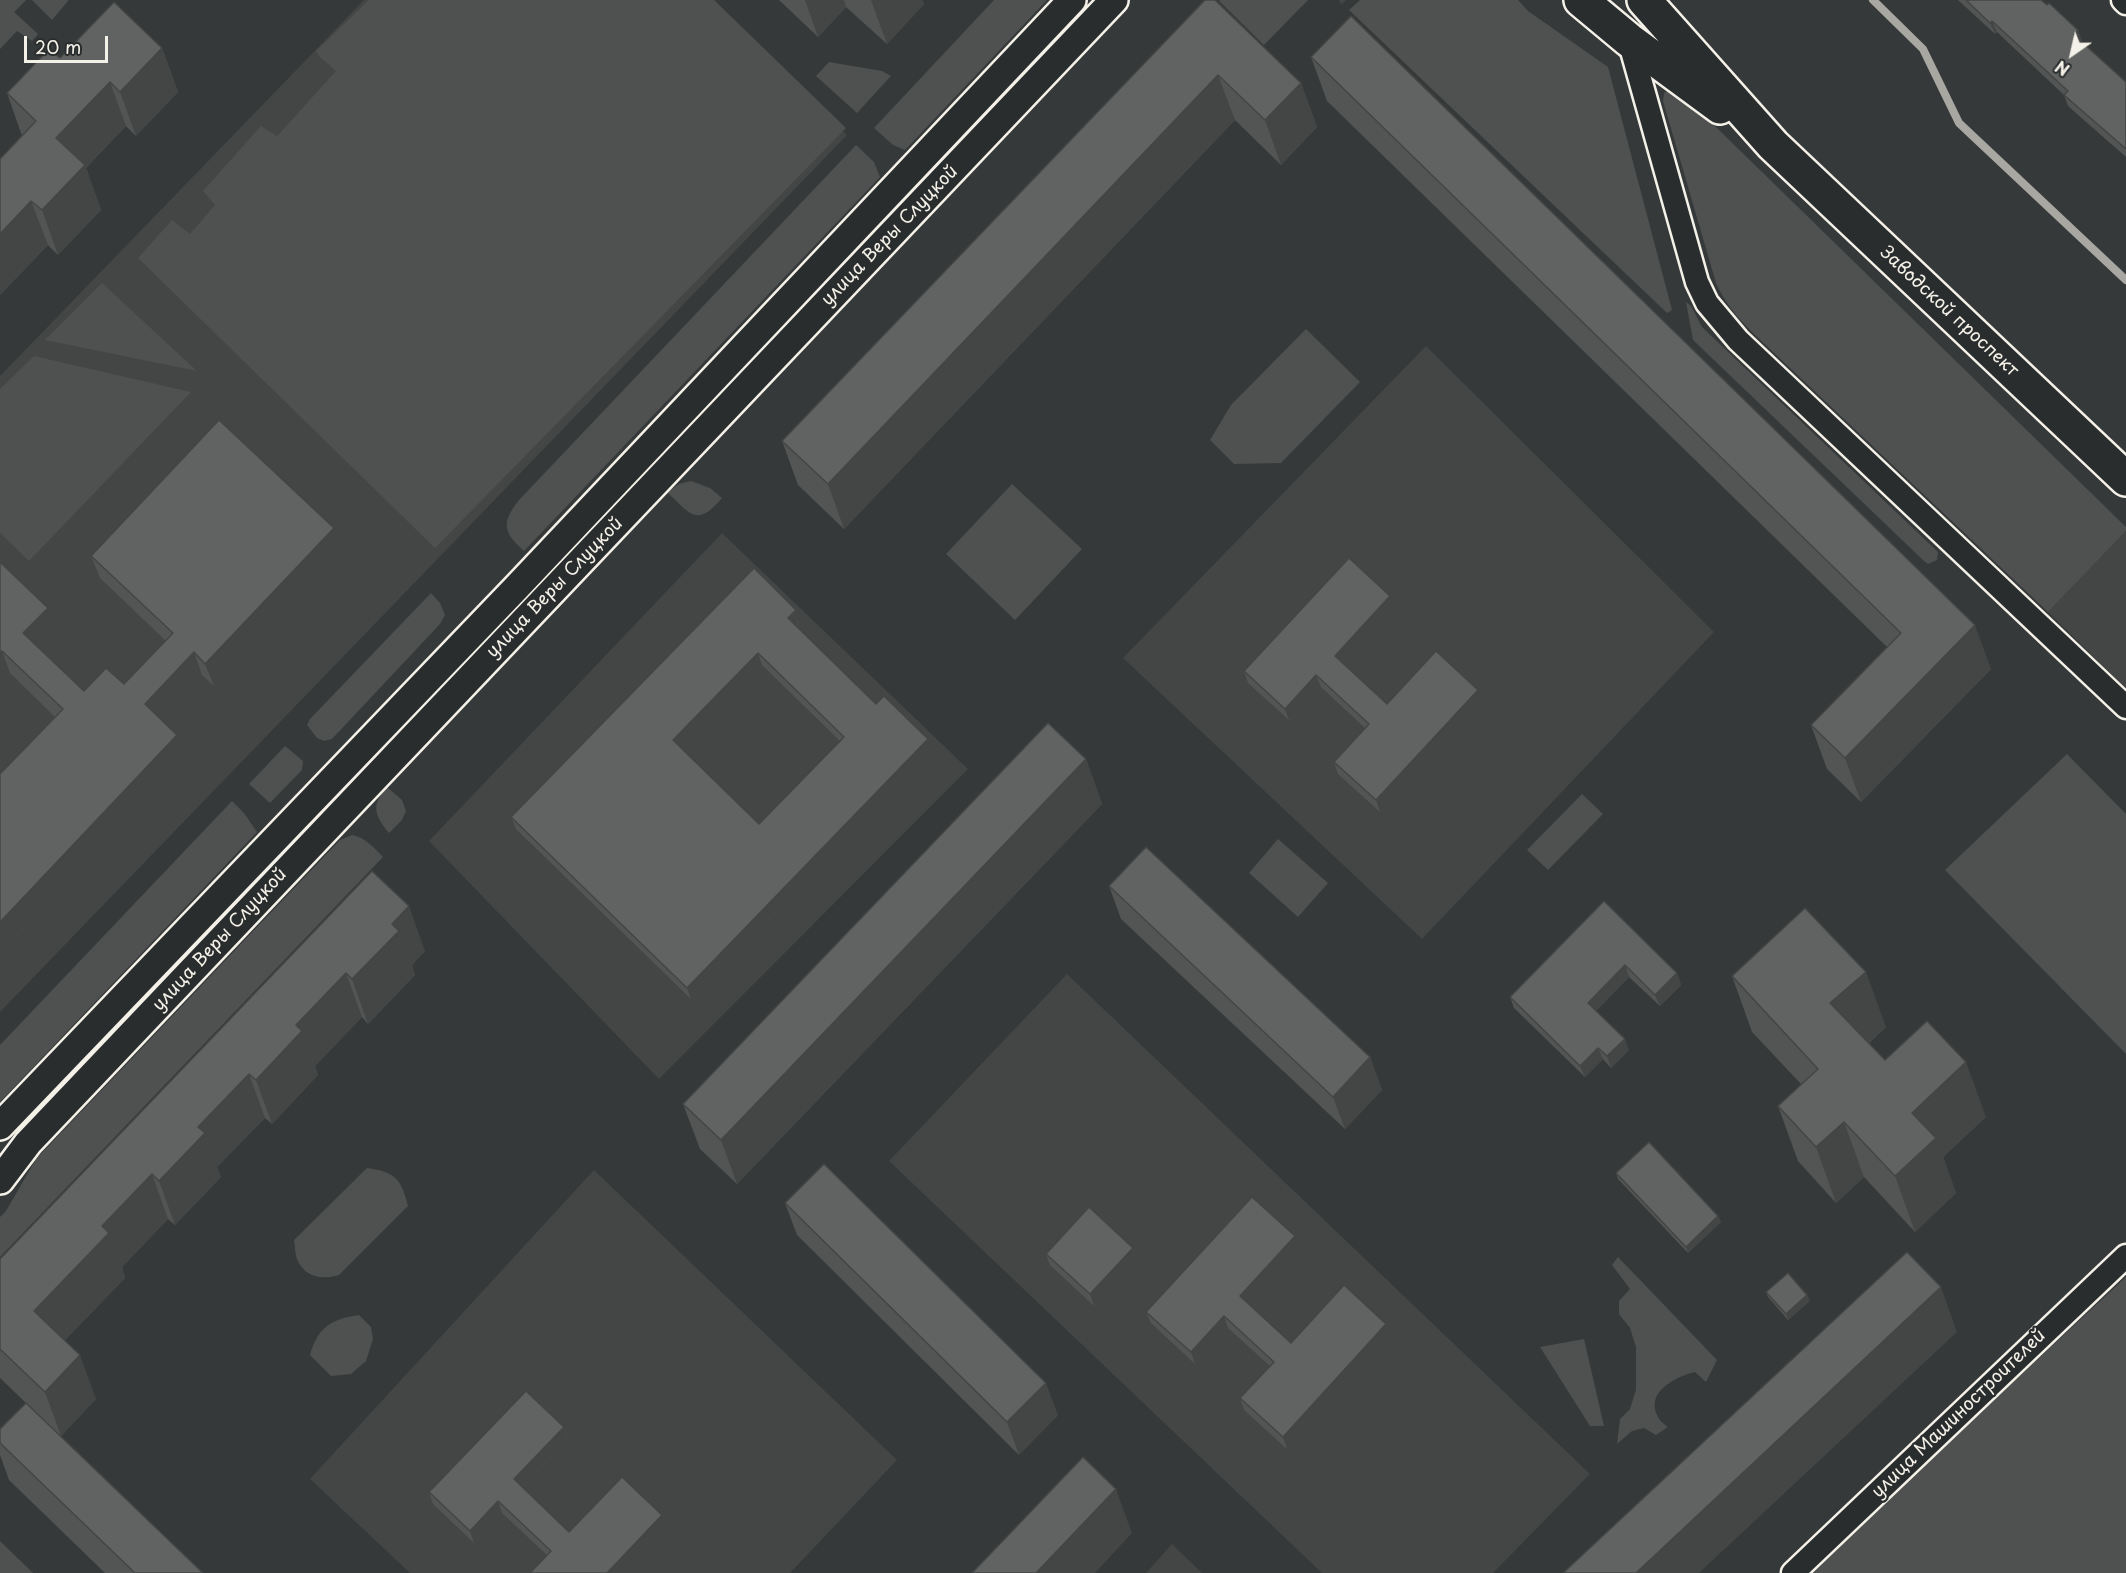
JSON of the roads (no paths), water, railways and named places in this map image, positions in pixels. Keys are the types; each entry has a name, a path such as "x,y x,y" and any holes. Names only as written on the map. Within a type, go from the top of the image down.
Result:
{"main road":[{"name":"Заводской проспект","path":"1581,0 1629,40 1773,145"},
{"name":"Заводской проспект","path":"1644,0 1773,145 2126,479"}],"street":[{"name":"улица Веры Слуцкой","path":"0,1126 517,587 1072,0"},
{"name":"улица Веры Слуцкой","path":"0,1180 28,1143 1114,0"},
{"path":"1629,40 1697,282 1707,303 1738,340 2126,707"},
{"name":"улица Машиностроителей","path":"1793,1573 2126,1256"}],"waterway":[{"path":"1873,0 1923,49 1959,123 2126,280"}]}
